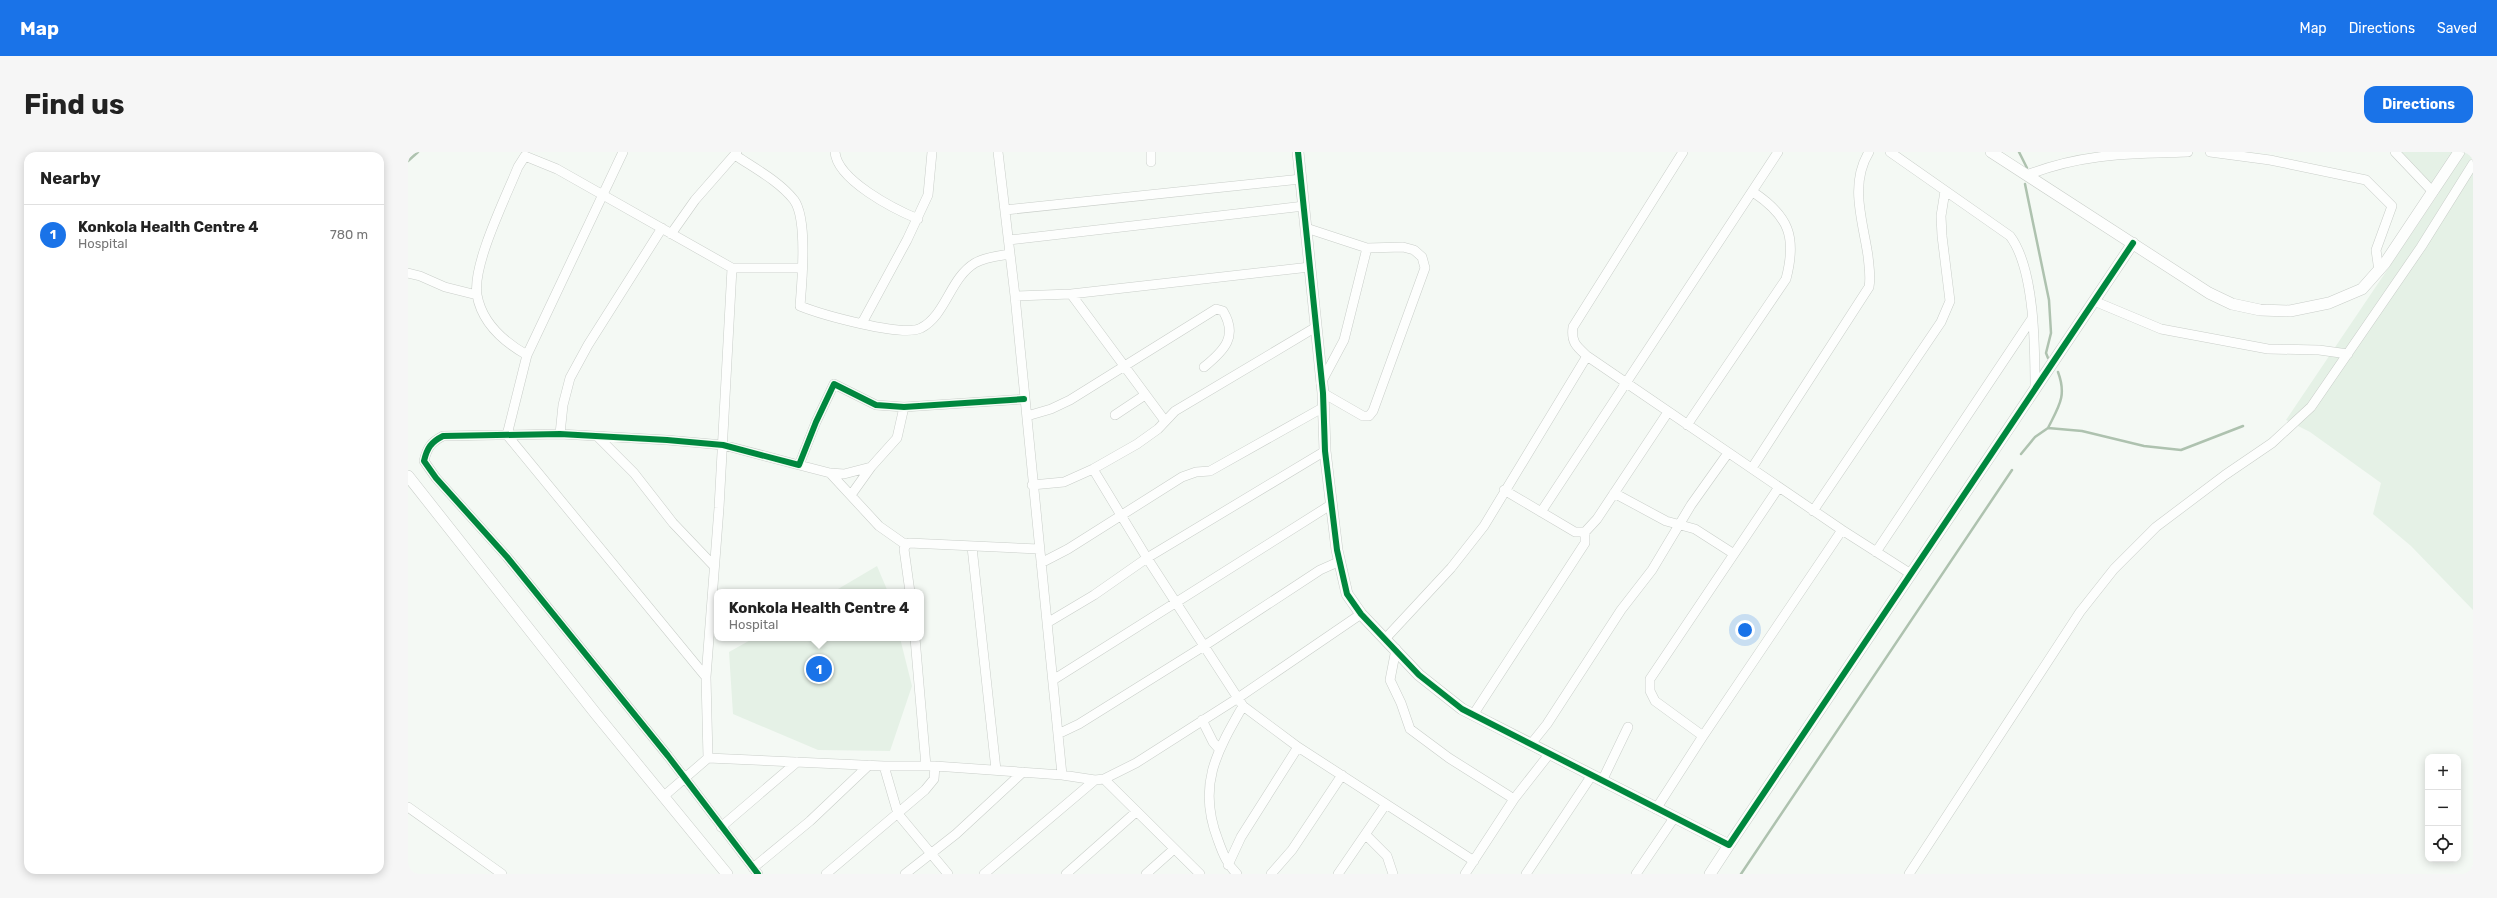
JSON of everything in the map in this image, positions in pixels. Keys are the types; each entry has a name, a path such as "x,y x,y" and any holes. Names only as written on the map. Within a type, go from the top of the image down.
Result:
{"street":[{"path":"506,435 527,355 623,152"},
{"path":"835,152 836,162 849,176 894,208 918,219"},
{"path":"862,323 918,219 928,195 932,152"},
{"path":"998,152 1015,296 1024,399 1027,416 1032,485 1062,775"},
{"path":"1151,152 1151,162"},
{"path":"1298,152 1324,407 1325,451 1338,562 1347,594 1361,614 1435,689 1473,715 1729,845"},
{"path":"1683,152 1573,327 1571,337 1574,345 1587,356 1813,511 1911,574"},
{"path":"1542,512 1625,382 1754,192 1778,152"},
{"path":"1752,468 1869,287 1869,265 1858,197 1858,178 1869,152"},
{"path":"1890,152 2010,236 2017,245 2022,258 2036,352 2035,390"},
{"path":"1991,152 2133,242 2209,293 2232,304 2260,310 2290,311 2329,304 2362,289 2379,271 2459,152"},
{"path":"2027,175 2052,165 2092,156 2188,152"},
{"path":"2210,152 2270,160 2366,180 2392,206 2376,250 2379,271"},
{"path":"2395,152 2433,192"},
{"path":"671,234 695,200 736,153 783,189 794,200 800,213 800,306 822,314 900,331 921,328 930,321 966,270 983,259 1010,254"},
{"path":"527,355 510,345 492,327 482,309 477,295 478,273 486,248 518,167 526,156 557,169 732,268 801,268"},
{"path":"1910,874 2080,612 2114,569 2156,527 2278,438 2311,407 2348,354 2473,164"},
{"path":"1005,210 1301,179"},
{"path":"1813,511 1941,322 1950,301 1941,216 1945,191"},
{"path":"1687,425 1786,279 1791,260 1790,240 1784,218 1771,204 1754,192"},
{"path":"1009,240 1304,206"},
{"path":"560,434 563,405 570,378 588,345 662,228"},
{"path":"1306,228 1367,248 1403,247 1414,250 1422,257 1425,268 1373,411 1369,416 1362,416 1322,388"},
{"path":"1710,874 2133,242"},
{"path":"1322,388 1344,340 1367,248"},
{"path":"1015,296 1071,294 1310,266"},
{"path":"708,758 706,677 713,565 723,445 732,268"},
{"path":"408,273 420,276 445,287 477,295"},
{"path":"1071,294 1084,314 1106,339 1124,367 1165,421"},
{"path":"2094,301 2161,329 2268,349 2319,350 2348,354"},
{"path":"1027,416 1051,409 1070,400 1216,309 1223,311 1231,328 1230,337 1218,355 1204,367"},
{"path":"1876,552 2032,320"},
{"path":"1032,485 1064,482 1093,469 1138,444 1158,429 1175,411 1316,327"},
{"path":"1385,639 1468,547 1484,526 1504,490 1587,356"},
{"path":"799,466 816,422 834,384 839,385 870,404 904,407 1024,399"},
{"path":"1115,415 1145,396"},
{"path":"851,495 871,467 897,438 904,407"},
{"path":"1040,563 1122,515 1182,477 1196,472 1210,471 1324,407"},
{"path":"1504,490 1575,532 1585,532 1597,519 1668,412"},
{"path":"869,765 756,871 683,777 507,557 436,478 424,461 426,451 433,441 443,436 560,434 723,445 830,473 856,472 871,467"},
{"path":"506,435 706,677"},
{"path":"598,437 634,473 673,523 713,565"},
{"path":"1047,623 1094,595 1146,558 1325,451"},
{"path":"1531,744 1547,724 1621,610 1652,570 1728,453"},
{"path":"1093,469 1122,515 1146,558 1177,603 1243,706 1298,747 1474,861"},
{"path":"830,473 836,482 851,495 879,526 906,545"},
{"path":"408,476 596,714 727,874"},
{"path":"1703,736 1655,701 1650,692 1650,679 1779,487"},
{"path":"1614,493 1666,521 1695,529 1734,554"},
{"path":"1053,680 1332,504"},
{"path":"1656,809 1703,736 1842,530"},
{"path":"1473,715 1586,541 1585,532"},
{"path":"906,545 909,542 972,547 1039,549"},
{"path":"906,545 910,589"},
{"path":"972,547 996,770"},
{"path":"1058,734 1079,724 1204,646 1320,570 1338,562"},
{"path":"984,874 1100,779 1136,763 1238,698 1361,614"},
{"path":"826,874 898,814 934,779 930,766 916,641"},
{"path":"1396,650 1390,680 1401,703 1410,729 1449,758 1514,799"},
{"path":"1237,874 1228,865 1211,822 1208,802 1209,780 1219,749 1243,706"},
{"path":"1202,720 1213,742 1219,749"},
{"path":"1602,781 1628,728"},
{"path":"1228,865 1241,837 1298,747"},
{"path":"1465,874 1514,799 1550,753"},
{"path":"664,796 683,777 708,758 884,766 930,766 1100,779 1200,874"},
{"path":"721,827 797,762"},
{"path":"884,766 898,814 948,874"},
{"path":"905,874 991,803 1023,772"},
{"path":"1271,874 1292,850 1342,776"},
{"path":"1526,874 1592,776"},
{"path":"1338,874 1386,804"},
{"path":"408,807 502,874"},
{"path":"1066,874 1136,812"},
{"path":"1636,874 1674,818"},
{"path":"1366,835 1387,856 1393,874"},
{"path":"1146,874 1174,849"}],"shaded area":[{"path":"2393,152 2473,152 2473,610 2411,546 2373,514 2381,483 2310,432 2286,420 2439,193 2405,166"},
{"path":"877,566 887,589 838,589"},
{"path":"749,641 901,641 912,686 890,751 818,750 733,714 729,652"}],"waterway":[{"path":"408,161 418,152"},
{"path":"2019,152 2027,168"},
{"path":"2025,184 2049,300 2051,333 2046,353 2048,358"},
{"path":"2048,428 2058,407 2062,394 2061,380 2058,372"},
{"path":"2021,454 2035,437 2048,428 2082,431 2144,446 2181,450 2243,426"},
{"path":"1741,874 2012,470"}],"cycle path":[{"path":"1298,152 1323,393 1325,451 1337,550 1347,594 1361,614 1419,675 1462,709 1729,845 2133,243"},
{"path":"758,874 668,756 507,557 436,478 424,461 428,449 435,441 443,436 560,434 667,440 723,445 799,465 816,422 834,384 876,405 904,407 1024,399"}],"place":[{"name":"Konkola Health Centre 4","path":"819,669"}]}
